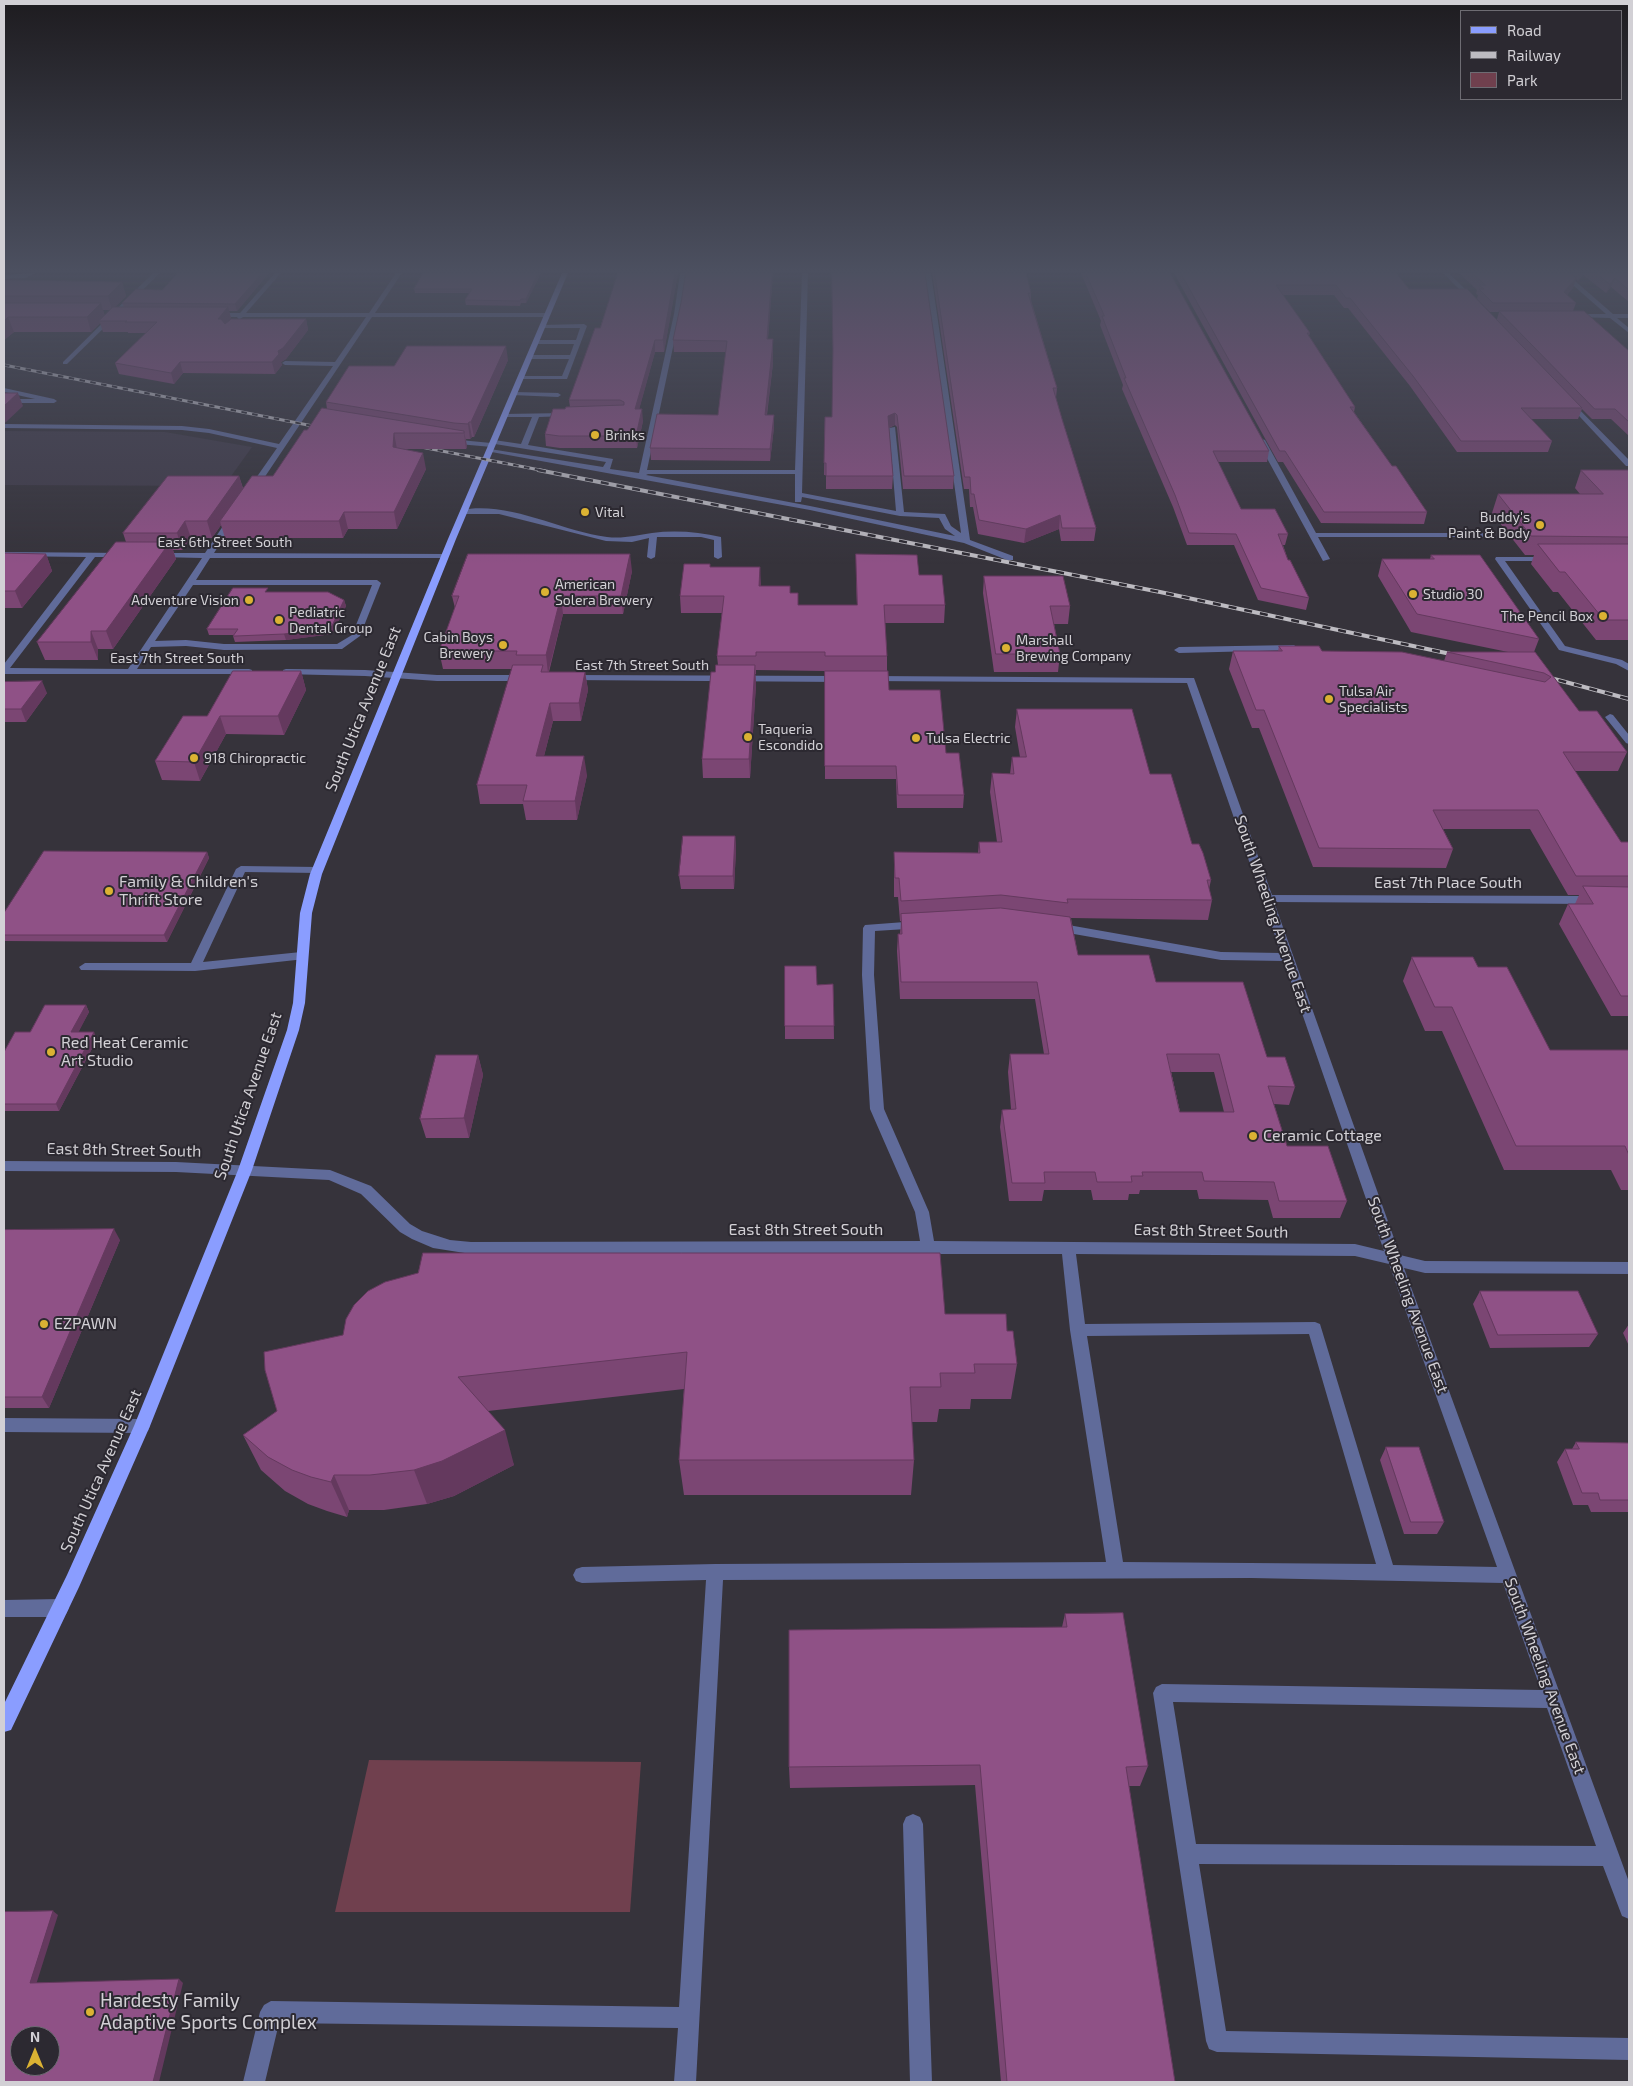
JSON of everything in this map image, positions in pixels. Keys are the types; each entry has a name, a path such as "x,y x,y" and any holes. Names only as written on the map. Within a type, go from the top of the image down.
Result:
{"main road":[{"name":"South Utica Avenue East","path":"4,1723 60,1608 142,1426 245,1170 293,1030 298,1003 306,913 318,870 445,556 524,370"}],"street":[{"path":"247,496 334,370"},
{"path":"521,378 565,378 568,370"},
{"path":"643,474 665,370"},
{"path":"802,370 798,497 900,514 942,516 948,527 966,540"},
{"path":"942,370 966,540"},
{"path":"4,390 54,401 4,401"},
{"path":"514,394 558,395"},
{"path":"1563,395 1629,464"},
{"path":"505,415 574,415"},
{"path":"524,447 536,415"},
{"path":"302,416 311,418"},
{"path":"4,426 182,428 209,431 282,447"},
{"path":"893,428 900,514"},
{"path":"1256,432 1326,559"},
{"path":"446,441 524,447 610,461 606,470"},
{"path":"492,446 606,470 643,474 966,540 1010,558"},
{"path":"643,474 799,472"},
{"path":"130,672 237,512"},
{"path":"464,512 499,512 605,544 653,535 700,535 718,538 718,557"},
{"path":"651,557 653,535"},
{"path":"1313,535 1482,535"},
{"path":"4,554 129,555"},
{"path":"4,671 92,555"},
{"name":"East 6th Street South","path":"147,555 445,556"},
{"path":"1560,559 1499,559 1562,648 1619,662 1629,662"},
{"path":"148,644 186,643 224,647 339,647 356,636 377,583 189,582"},
{"path":"1179,650 1306,649"},
{"path":"1619,662 1629,668"},
{"name":"East 7th Street South","path":"4,671 257,672"},
{"path":"277,672 365,673 437,678 533,678"},
{"name":"East 7th Street South","path":"562,678 1191,680"},
{"name":"South Wheeling Avenue East","path":"1191,680 1394,1259 1629,1909"},
{"path":"1610,717 1629,742"},
{"path":"195,967 241,869 318,870"},
{"name":"East 7th Place South","path":"1267,898 1600,900"},
{"path":"927,924 869,928 868,975 877,1110 922,1212 928,1247"},
{"path":"1045,926 1221,956 1288,957"},
{"path":"85,967 195,967 302,956"},
{"name":"East 8th Street South","path":"4,1166 176,1167 330,1174 366,1190 411,1232 433,1242 450,1246 1355,1250 1433,1268 1629,1268"},
{"path":"1068,1248 1078,1330 1116,1570"},
{"path":"1078,1330 1315,1328 1386,1572"},
{"path":"4,1425 142,1426"},
{"path":"582,1575 716,1572 1116,1570 1509,1575"},
{"path":"684,2082 716,1572"},
{"path":"4,1609 60,1608"},
{"path":"1552,1699 1162,1693 1217,2041 1629,2049"},
{"path":"913,1824 921,2082"},
{"path":"1187,1854 1610,1856"},
{"path":"254,2082 271,2012 688,2018"}],"shaded area":[{"path":"4,431 165,432 252,447 224,486 4,485"}],"green space":[{"path":"369,1760 641,1762 630,1912 335,1912"}],"building":[{"path":"156,370 173,370 171,373"},
{"path":"346,370 495,370 471,422 468,424 326,402"},
{"path":"580,370 646,370 635,409 642,409 636,436 559,436 545,434 553,409 624,405 624,402 620,400 569,400"},
{"path":"723,370 770,370 765,415 774,415 770,449 650,448 657,414 718,415"},
{"path":"833,370 939,370 954,476 904,476 897,415 895,413 888,416 893,476 826,476 826,463 824,463 825,417 832,417"},
{"path":"949,370 1052,370 1057,388 1053,388 1096,528 1062,528 1060,515 1026,529 979,520 974,494 971,494 970,477 965,477"},
{"path":"1123,370 1224,370 1269,451 1213,451 1241,509 1275,509 1288,534 1278,534 1288,560 1290,560 1309,598 1261,588 1236,534 1189,533 1175,495 1124,378 1126,378"},
{"path":"1235,370 1331,370 1355,407 1350,407 1392,466 1396,466 1427,512 1324,512 1285,451 1280,451"},
{"path":"1408,370 1546,370 1582,408 1521,408 1552,441 1461,441"},
{"path":"1557,370 1629,370 1629,422 1615,409 1595,409"},
{"path":"4,393 18,393 4,406"},
{"path":"322,408 464,431 464,433 394,433 393,447 423,453 394,512 344,512 339,521 220,521 252,476 273,476 304,430 307,430"},
{"path":"1581,470 1629,470 1629,537 1531,536 1498,494 1603,494"},
{"path":"168,476 239,476 207,521 185,521 177,533 123,533"},
{"path":"116,542 170,542 106,631 91,631 91,642 37,642"},
{"path":"1538,544 1629,544 1629,620 1604,620 1565,572 1560,572"},
{"path":"4,553 46,554 15,591 4,591"},
{"path":"468,554 630,554 621,596 561,596 546,655 516,655 517,651 439,651 459,596 452,596"},
{"path":"856,554 917,555 919,575 942,575 945,605 884,605 887,656 825,656 825,652 756,652 756,656 717,656 724,596 680,596 684,564 710,564 710,567 760,567 759,586 790,586 790,593 798,593 798,605 857,605"},
{"path":"1431,555 1480,555 1539,639 1417,614 1382,559 1434,559"},
{"path":"984,576 1063,576 1070,606 1050,606 1060,654 996,654"},
{"name":"Pediatric Dental Group","path":"233,588 268,588 265,592 328,592 344,600 331,628 284,634 236,636 233,636 238,629 207,629"},
{"path":"1279,646 1319,646 1322,651 1402,652 1545,682 1551,677 1544,673 1447,652 1535,652 1579,711 1597,711 1627,752 1563,752 1621,842 1629,842 1629,876 1576,876 1538,810 1433,810 1453,849 1319,848 1264,710 1256,710 1233,651 1282,651"},
{"path":"513,665 543,665 541,672 585,672 579,703 550,703 536,756 584,756 575,801 523,801 527,785 477,785"},
{"path":"716,665 755,665 749,759 702,759 711,672 715,672"},
{"path":"233,671 301,671 278,716 220,716 194,762 155,761 183,716 207,716"},
{"path":"825,671 888,671 889,690 940,690 946,753 959,753 964,795 898,795 896,766 825,766"},
{"path":"42,681 21,709 4,709 4,682"},
{"path":"1017,709 1132,709 1150,774 1171,774 1192,844 1199,844 1203,853 1211,880 1207,880 1212,900 1067,899 1068,903 1001,895 901,901 899,878 895,878 894,852 980,853 979,842 1002,842 992,773 1014,774 1012,757 1026,757"},
{"path":"683,836 735,836 733,876 679,876"},
{"name":"Family & Children's Thrift Store","path":"44,851 207,852 164,935 4,935 4,913"},
{"path":"1583,886 1629,887 1629,996 1621,996 1568,904 1593,904"},
{"path":"1001,908 1070,917 1078,955 1149,955 1156,982 1243,982 1267,1057 1285,1057 1295,1087 1268,1086 1287,1146 1328,1146 1347,1201 1279,1201 1274,1182 1204,1181 1202,1172 1142,1172 1143,1176 1131,1176 1132,1182 1097,1182 1095,1172 1044,1172 1045,1183 1012,1183 1002,1110 1016,1109 1010,1054 1049,1054 1037,982 901,982 898,934 902,934 901,914","holes":["1167,1054 1219,1054 1234,1112 1180,1112"]},
{"path":"1412,957 1473,957 1478,967 1507,967 1550,1050 1629,1050 1629,1155 1625,1146 1516,1146 1452,1007 1435,1007"},
{"path":"785,966 816,966 817,985 833,984 834,1026 785,1026"},
{"name":"Red Heat Ceramic Art Studio","path":"45,1005 86,1005 71,1032 94,1032 56,1104 4,1104 4,1052 15,1032 30,1032"},
{"path":"436,1055 478,1055 464,1118 420,1119"},
{"name":"EZPAWN","path":"114,1229 42,1397 4,1397 4,1230"},
{"path":"423,1253 940,1253 945,1314 1006,1314 1007,1331 1013,1331 1017,1364 974,1364 975,1373 940,1373 941,1387 910,1387 914,1460 679,1460 687,1352 458,1377 505,1430 442,1461 414,1470 370,1475 334,1475 331,1482 292,1470 268,1457 243,1435 277,1411 265,1370 264,1352 343,1335 346,1319 354,1305 368,1291 385,1282 418,1273"},
{"path":"1480,1291 1578,1291 1598,1334 1498,1335"},
{"path":"1576,1442 1629,1443 1629,1500 1600,1500 1598,1493 1582,1493 1565,1449 1579,1449"},
{"path":"1386,1447 1419,1447 1444,1522 1411,1522"},
{"path":"1123,1613 1148,1766 1126,1767 1175,2082 1007,2082 980,1765 789,1767 789,1630 1067,1627 1065,1614"},
{"name":"Hardesty Family Adaptive Sports Complex","path":"53,1911 30,1983 179,1979 153,2082 4,2082 4,1912"}],"railway":[{"path":"31,370 323,428"},
{"path":"416,446 545,471"},
{"path":"538,470 1160,592 1460,656"},
{"path":"1543,676 1629,699"}],"place":[{"name":"Brinks","path":"595,435"},
{"name":"Vital","path":"585,512"},
{"name":"Buddy's Paint & Body","path":"1540,525"},
{"name":"American Solera Brewery","path":"545,592"},
{"name":"Studio 30","path":"1413,594"},
{"name":"Adventure Vision","path":"249,600"},
{"name":"The Pencil Box","path":"1603,616"},
{"name":"Pediatric Dental Group","path":"279,620"},
{"name":"Cabin Boys Brewery","path":"503,645"},
{"name":"Marshall Brewing Company","path":"1006,648"},
{"name":"Tulsa Air Specialists","path":"1329,699"},
{"name":"Taqueria Escondido","path":"748,737"},
{"name":"Tulsa Electric","path":"916,738"},
{"name":"918 Chiropractic","path":"194,758"},
{"name":"Family & Children's Thrift Store","path":"109,891"},
{"name":"Red Heat Ceramic Art Studio","path":"51,1052"},
{"name":"Ceramic Cottage","path":"1253,1136"},
{"name":"EZPAWN","path":"44,1324"},
{"name":"Hardesty Family Adaptive Sports Complex","path":"90,2012"}]}
